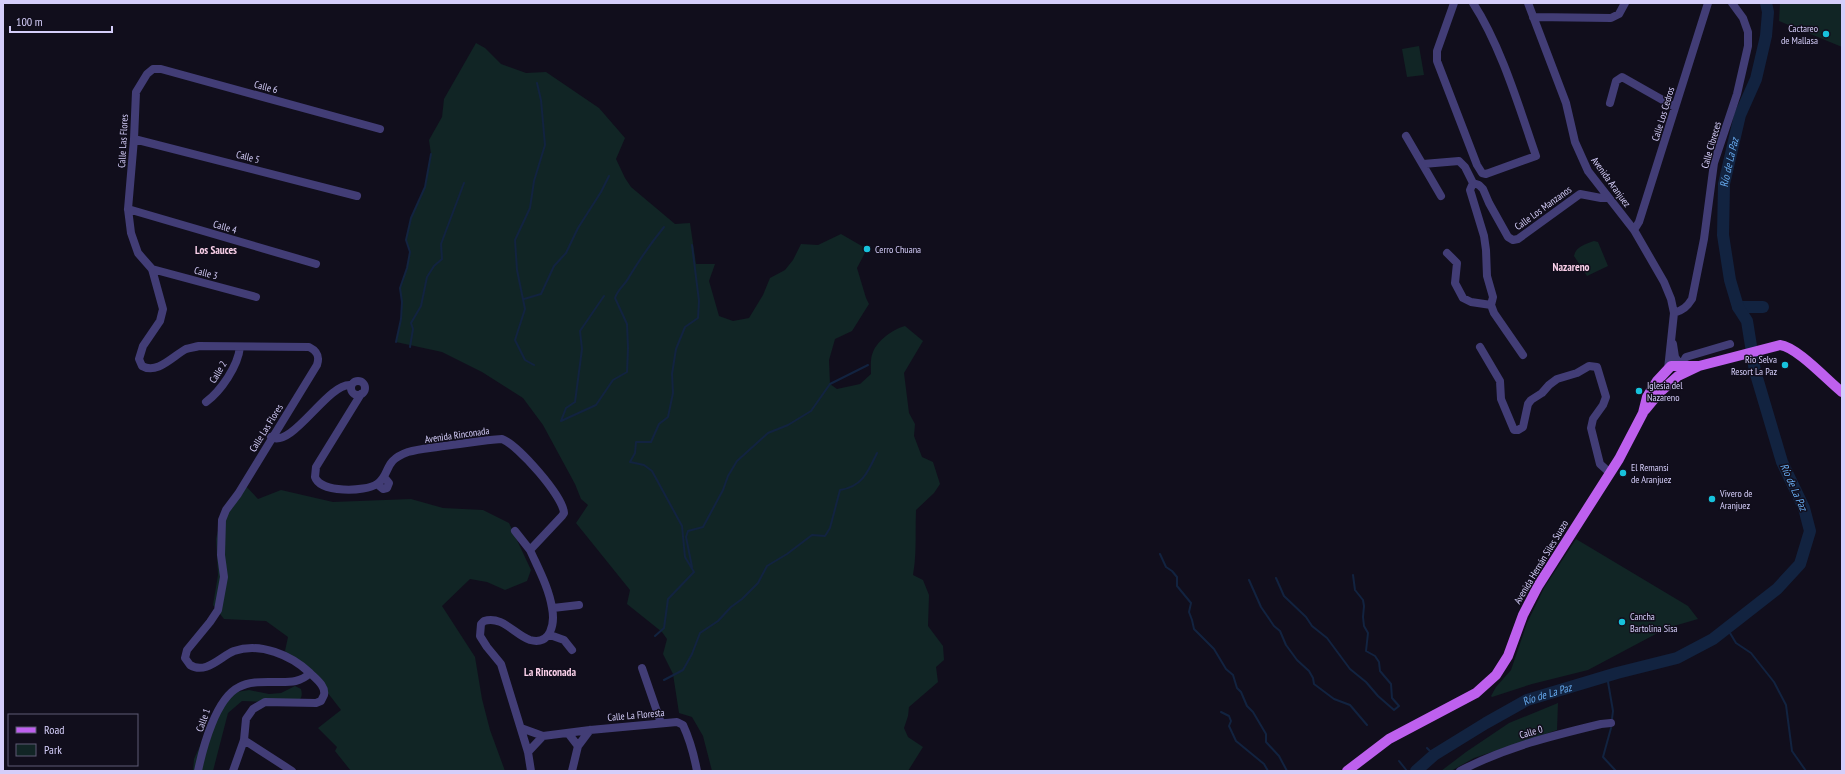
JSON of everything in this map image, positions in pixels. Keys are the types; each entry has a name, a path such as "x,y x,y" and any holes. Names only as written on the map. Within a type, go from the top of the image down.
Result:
{"main road":[{"path":"1699,366 1674,367 1667,374 1670,377 1676,377 1699,366 1771,346 1787,346 1842,392"},
{"name":"Avenida Hernán Siles Suazo","path":"1346,771 1389,739 1469,697 1487,684 1496,675 1508,656 1523,615 1538,586 1619,459 1643,413 1647,397 1657,381 1674,367"},
{"name":"Avenida Hernán Siles Suazo","path":"1643,413 1676,377"}],"street":[{"path":"1454,3 1437,51 1437,61 1472,151 1482,173 1486,174 1536,156 1508,78 1481,16 1473,3"},
{"name":"Avenida Aranjuez","path":"1528,3 1566,103 1575,142 1588,171 1634,230 1664,282 1671,299 1674,313 1672,337 1674,367"},
{"path":"1533,17 1611,18 1619,14 1625,3"},
{"name":"Calle Los Cedros","path":"1634,230 1639,222 1708,3"},
{"name":"Calle Cibreces","path":"1674,313 1688,306 1692,299 1704,239 1714,162 1737,94 1748,46 1748,32 1743,18 1732,3"},
{"name":"Calle 6","path":"147,74 153,69 181,74 380,129"},
{"name":"Calle Las Flores","path":"147,74 136,92 134,139 128,209 131,233 138,253 152,269 163,309 160,321 142,346 139,359 142,366 147,369 154,369 187,349 199,346 309,347 318,355 317,365 238,494 226,510 222,520 221,555 224,577 218,610 187,650 185,660 190,666 198,668 218,662 232,652 242,649 277,652 303,667 324,689 324,695 316,703 265,702 258,705 246,719 244,740"},
{"path":"1610,104 1616,81 1622,77 1676,107"},
{"path":"1406,136 1441,196"},
{"name":"Calle 5","path":"134,139 357,196"},
{"path":"1423,164 1459,162 1465,167 1473,183 1470,190 1486,250 1488,276 1493,297 1491,305 1494,313 1523,355"},
{"name":"Calle Los Manzanos","path":"1473,183 1479,185 1483,189 1508,237 1513,240 1518,239 1580,194 1609,198"},
{"name":"Calle 4","path":"128,209 316,264"},
{"path":"1447,253 1457,263 1455,283 1463,298 1471,302 1491,305"},
{"name":"Calle 3","path":"152,269 256,297"},
{"path":"1672,337 1676,357 1674,367"},
{"path":"1674,367 1686,357 1730,344"},
{"name":"Calle 2","path":"206,402 216,395 236,361 240,347"},
{"path":"1480,347 1500,381 1501,399 1514,430 1518,430 1523,427 1528,404 1531,400 1542,393 1557,379 1577,373 1589,366 1597,367 1606,397 1603,405 1594,418 1591,428 1600,464 1610,473"},
{"name":"Avenida Rinconada","path":"271,438 280,438 293,432 324,401 341,388 355,393 316,467 315,477 320,485 329,488 350,489 377,484 382,489 388,488 389,482 384,477 387,467 391,461 407,452 488,440 502,439 508,441 543,477 564,510 562,516 530,550"},
{"path":"516,532 530,550 553,608 552,628 550,635 542,640 529,640 496,620 489,619 481,624 480,636 484,644 501,664 528,752 531,771"},
{"path":"553,608 579,605"},
{"path":"550,635 564,640 572,650"},
{"path":"642,668 660,723"},
{"name":"Calle 1","path":"198,771 218,708 233,691 248,684 300,681 310,673"},
{"name":"Calle La Floresta","path":"543,736 677,722 684,725 694,753 697,771"},
{"name":"Calle 0","path":"1460,771 1479,761 1526,743 1601,724 1612,723"},
{"path":"521,728 543,736 528,752"},
{"path":"572,771 578,746 590,730"},
{"path":"568,733 578,746"},
{"path":"233,771 244,740 292,771"}],"green space":[{"name":"Cactareo de Mallasa","path":"1780,3 1842,3 1842,47 1779,21"},
{"path":"476,43 485,48 501,64 526,73 546,72 599,108 625,138 616,159 631,187 675,224 690,223 696,264 715,264 709,281 719,316 733,321 749,318 763,295 770,278 785,270 793,260 801,244 818,245 841,234 867,249 857,268 869,304 852,331 835,339 829,360 830,384 837,389 860,384 871,374 871,357 878,343 896,330 905,326 923,341 904,373 909,413 915,424 914,436 922,457 933,462 940,484 934,493 916,510 913,575 923,580 929,595 928,626 943,646 944,660 936,667 938,682 909,707 904,728 908,737 923,747 908,771 712,771 703,736 692,717 679,713 673,674 663,654 667,639 662,632 627,604 630,590 576,523 588,505 581,499 575,484 543,425 523,398 482,372 442,352 396,342 401,319 402,302 400,288 407,268 410,252 406,240 411,218 425,187 431,154 429,140 442,117 444,99"},
{"path":"1419,46 1424,75 1407,77 1402,49"},
{"path":"1594,241 1598,242 1608,266 1587,276 1574,256 1579,248"},
{"path":"243,483 258,499 281,490 333,502 411,499 443,508 483,510 509,523 531,570 527,581 505,590 487,582 470,579 442,606 475,657 482,699 490,730 505,771 351,771 335,751 337,747 318,728 341,710 314,675 285,651 288,637 266,621 224,619 213,605 218,575 216,539 222,513"},
{"path":"1576,539 1688,606 1698,619 1667,628 1588,670 1532,684 1492,697 1491,696 1496,687 1511,670 1527,623 1544,588"},
{"path":"295,686 301,689 302,696 294,703 242,701 228,713 213,771 193,771 194,759 218,706 237,692 249,690 269,694 281,693"},
{"path":"1558,703 1557,730 1474,758 1451,771 1441,771 1509,723"}],"waterway":[{"name":"Río de La Paz","path":"1416,771 1434,755 1527,700 1617,673 1677,658 1713,639 1777,589 1800,564 1810,531 1804,508 1782,462 1755,371 1747,321 1738,307 1730,280 1723,235 1724,184 1740,115 1756,79 1766,36 1768,12 1766,3"},
{"path":"534,365 525,360 515,340 525,309 517,270 515,240 530,208 534,181 545,145 541,100 537,83"},
{"path":"396,342 401,319 402,302 400,288 407,268 410,252 406,240 411,218 425,187 431,154"},
{"path":"524,299 541,294 554,266 566,253 578,228 601,192 609,176"},
{"path":"410,347 413,329 411,323 421,306 427,277 434,266 442,259 441,244 464,183"},
{"path":"561,421 596,405 613,380 627,372 627,324 615,298 637,264 664,227"},
{"path":"655,636 664,628 668,599 694,572 685,557 682,526 652,471 644,465 630,462 635,453 636,442 651,442 659,424 668,417 673,393 672,374 676,349 685,327 698,318 699,301 692,245"},
{"path":"561,421 566,408 575,402 582,349 580,331 604,296"},
{"path":"1738,307 1763,307"},
{"path":"692,567 686,537 688,531 703,527 737,461 768,433 788,425 811,411 830,384 868,365"},
{"path":"664,680 683,670 692,654 700,633 718,621 731,607 742,599 758,583 767,566 787,554 812,535 825,536 830,528 840,490 854,486 859,482 871,466 877,453"},
{"path":"1160,554 1166,567 1177,577 1177,586 1191,603 1189,612 1194,629 1214,649 1226,669 1233,675 1237,688 1241,692 1247,706 1253,712 1266,734 1266,742 1279,756 1287,771"},
{"path":"1276,578 1284,596 1306,617 1312,626 1327,638 1350,669 1366,682 1378,696 1394,710 1399,706 1392,698 1391,684 1380,671 1379,662 1375,656 1366,651 1368,633 1364,626 1363,600 1355,590 1353,575"},
{"path":"1249,580 1261,607 1274,626 1280,631 1286,645 1297,660 1309,671 1313,678 1314,684 1334,699 1350,705 1367,725"},
{"path":"1727,628 1736,643 1751,653 1774,682 1786,705 1792,751 1806,771"},
{"path":"1607,676 1613,711 1612,719"},
{"path":"1221,712 1229,716 1231,721 1229,726 1236,741 1264,764 1268,771"},
{"path":"1611,728 1603,757 1616,771"},
{"path":"1427,748 1434,755"},
{"path":"1399,761 1407,771"}],"place":[{"name":"Cactareo de Mallasa","path":"1826,34"},
{"name":"Cerro Chuana","path":"867,249"},
{"name":"Rio Selva Resort La Paz","path":"1785,365"},
{"name":"Iglesia del Nazareno","path":"1639,391"},
{"name":"El Remansi de Aranjuez","path":"1623,473"},
{"name":"Vivero de Aranjuez","path":"1712,499"},
{"name":"Cancha Bartolina Sisa","path":"1622,622"}],"district":[{"name":"Los Sauces","path":"216,250"},
{"name":"Nazareno","path":"1571,267"},
{"name":"La Rinconada","path":"550,672"}]}
